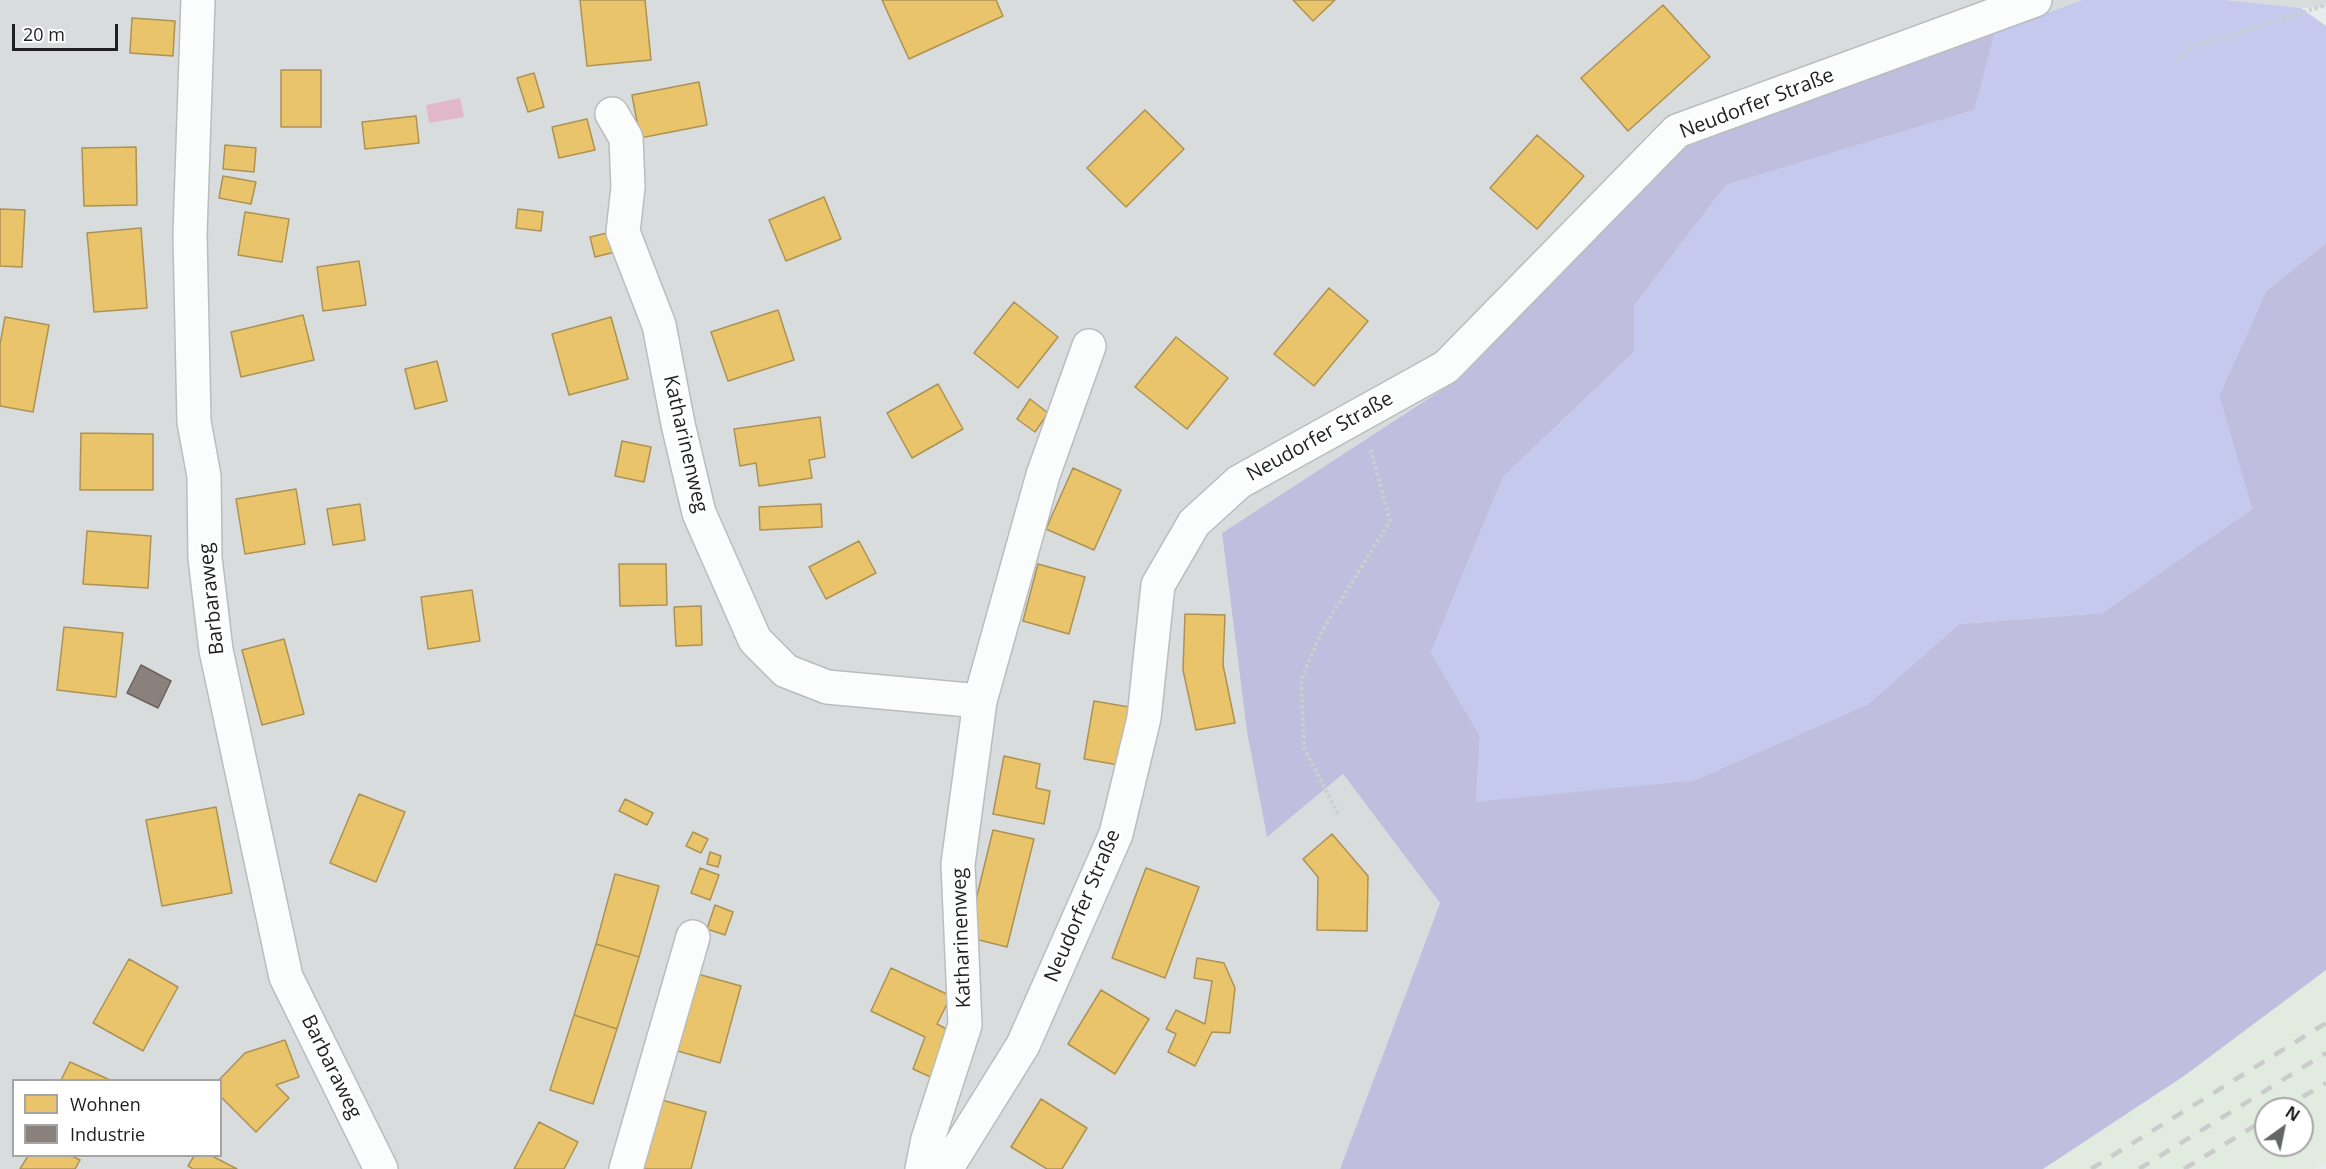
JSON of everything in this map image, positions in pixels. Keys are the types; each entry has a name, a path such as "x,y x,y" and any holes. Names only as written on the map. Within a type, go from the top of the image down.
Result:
{"street":[{"name":"Barbaraweg","path":"198,0 190,234 194,422 204,476 205,558 216,650 286,977 381,1169"},
{"name":"Neudorfer Straße","path":"946,1169 1023,1045 1116,834 1144,718 1158,585 1194,523 1239,482 1446,368 1677,131 2035,0"},
{"name":"Katharinenweg","path":"612,114 626,138 628,187 623,232 659,325 678,424 699,513 755,640 786,671 827,687 980,701"},
{"name":"Katharinenweg","path":"922,1169 928,1139 965,1025 958,864 980,701 1043,474 1089,345"},
{"path":"626,1169 693,937"}],"path":[{"path":"2175,60 2192,47 2326,5"},
{"path":"1338,814 1304,748 1301,680 1322,631 1390,521 1361,415"}],"shaded area":[{"path":"0,0 2082,0 1687,144 1460,378 1222,533 1247,732 1267,836 1343,774 1440,903 1340,1169 0,1169"},
{"path":"2082,0 2225,0 2301,8 2326,26 2326,243 2266,291 2219,396 2252,509 2102,613 1959,624 1868,704 1695,780 1476,803 1480,736 1431,652 1503,477 1634,352 1634,306 1726,185 1973,110 1995,32"},
{"path":"2225,0 2326,0 2326,7 2301,8"},
{"path":"1995,32 1974,110 1726,185 1634,306 1634,352 1503,477 1431,652 1480,736 1476,802 1695,780 1868,704 1959,624 2102,613 2252,509 2219,396 2266,291 2326,243 2326,970 2184,1076 2043,1169 1340,1169 1440,903 1343,774 1267,837 1247,732 1222,533 1460,378 1687,144"},
{"path":"460,98 464,117 429,123 426,105"},
{"path":"2326,970 2326,1163 2314,1169 2043,1169 2184,1076"}],"building: Wohnen":[{"path":"580,0 645,0 651,60 587,66"},
{"path":"882,0 996,0 1003,16 909,59"},
{"path":"1293,0 1335,0 1313,21"},
{"path":"1663,5 1710,57 1628,131 1581,78"},
{"path":"132,18 175,21 173,56 130,53"},
{"path":"281,70 321,70 321,127 281,127"},
{"path":"534,73 544,107 528,112 517,78"},
{"path":"699,82 707,125 640,138 632,95"},
{"path":"1145,110 1184,149 1126,207 1087,168"},
{"path":"416,116 419,143 365,149 362,122"},
{"path":"587,119 595,150 559,158 552,127"},
{"path":"1537,135 1584,176 1537,229 1490,188"},
{"path":"225,145 256,148 254,172 223,169"},
{"path":"136,147 137,205 84,206 82,148"},
{"path":"223,176 256,182 251,204 219,198"},
{"path":"824,197 841,239 786,261 769,220"},
{"path":"0,209 25,210 22,267 0,266"},
{"path":"518,209 543,212 541,231 516,228"},
{"path":"245,212 289,219 282,262 238,255"},
{"path":"141,228 147,308 94,312 87,233"},
{"path":"611,232 615,252 595,257 590,237"},
{"path":"359,261 366,305 323,311 317,267"},
{"path":"1329,288 1368,321 1314,386 1274,354"},
{"path":"1014,302 1058,337 1018,388 974,353"},
{"path":"778,310 794,360 728,381 711,332"},
{"path":"303,315 314,360 241,377 231,332"},
{"path":"5,317 49,325 33,412 0,406 0,344"},
{"path":"611,317 628,379 569,395 552,334"},
{"path":"1176,337 1228,378 1187,429 1135,387"},
{"path":"437,361 447,401 415,409 405,369"},
{"path":"938,384 963,429 912,458 887,413"},
{"path":"1030,399 1048,413 1035,432 1017,419"},
{"path":"820,417 825,457 809,460 812,478 759,486 756,463 740,466 734,429"},
{"path":"81,433 153,434 153,490 80,490"},
{"path":"622,441 651,447 644,482 615,476"},
{"path":"1073,468 1121,490 1094,550 1046,529"},
{"path":"296,489 305,544 245,554 236,499"},
{"path":"360,504 365,540 333,545 327,509"},
{"path":"821,504 822,527 760,530 759,507"},
{"path":"87,531 151,536 148,588 83,584"},
{"path":"859,541 876,573 826,599 809,567"},
{"path":"619,564 666,564 667,605 620,606"},
{"path":"1038,564 1085,577 1069,634 1023,621"},
{"path":"472,590 480,641 428,649 421,597"},
{"path":"701,606 702,645 676,646 674,607"},
{"path":"1185,614 1225,615 1223,665 1235,723 1196,730 1183,670"},
{"path":"64,627 123,633 116,697 57,690"},
{"path":"284,639 304,714 262,725 242,650"},
{"path":"1094,701 1129,707 1119,765 1084,759"},
{"path":"1004,756 1040,764 1036,788 1050,791 1044,824 993,814"},
{"path":"359,794 405,812 376,882 330,863"},
{"path":"625,799 653,813 647,825 619,811"},
{"path":"216,807 232,893 162,906 146,820"},
{"path":"993,830 1034,839 1007,947 967,937"},
{"path":"693,832 708,839 701,853 686,846"},
{"path":"1332,834 1368,876 1367,931 1317,930 1318,877 1303,859"},
{"path":"710,852 721,856 718,867 707,864"},
{"path":"700,868 719,875 710,900 691,893"},
{"path":"1146,868 1199,887 1165,978 1112,958"},
{"path":"615,874 659,886 639,957 596,944"},
{"path":"715,905 733,912 725,935 707,929"},
{"path":"596,944 639,957 617,1029 574,1015"},
{"path":"1197,958 1224,963 1235,988 1230,1033 1212,1032 1195,1066 1168,1052 1176,1034 1166,1029 1176,1010 1205,1024 1212,981 1194,978"},
{"path":"129,959 178,987 143,1051 93,1023"},
{"path":"891,968 951,996 937,1024 954,1033 935,1079 913,1069 925,1037 871,1011"},
{"path":"694,973 741,986 720,1063 674,1050"},
{"path":"1101,990 1149,1019 1115,1074 1068,1044"},
{"path":"574,1015 617,1029 593,1104 550,1090"},
{"path":"285,1040 299,1077 276,1085 289,1098 256,1132 222,1098 222,1079 220,1079 245,1053"},
{"path":"70,1062 108,1079 62,1079"},
{"path":"658,1099 706,1112 691,1169 639,1169"},
{"path":"1041,1099 1087,1128 1062,1169 1047,1169 1011,1147"},
{"path":"539,1122 578,1142 564,1169 514,1169"},
{"path":"27,1157 74,1157 80,1160 75,1169 20,1169"},
{"path":"193,1157 214,1157 237,1169 193,1169 188,1166"}],"building: Industrie":[{"path":"141,665 171,681 158,708 127,693"}],"railway":[{"path":"2091,1169 2326,1023"},
{"path":"2139,1169 2326,1053"},
{"path":"2302,1097 2326,1083"},
{"path":"2184,1169 2254,1126"}]}
